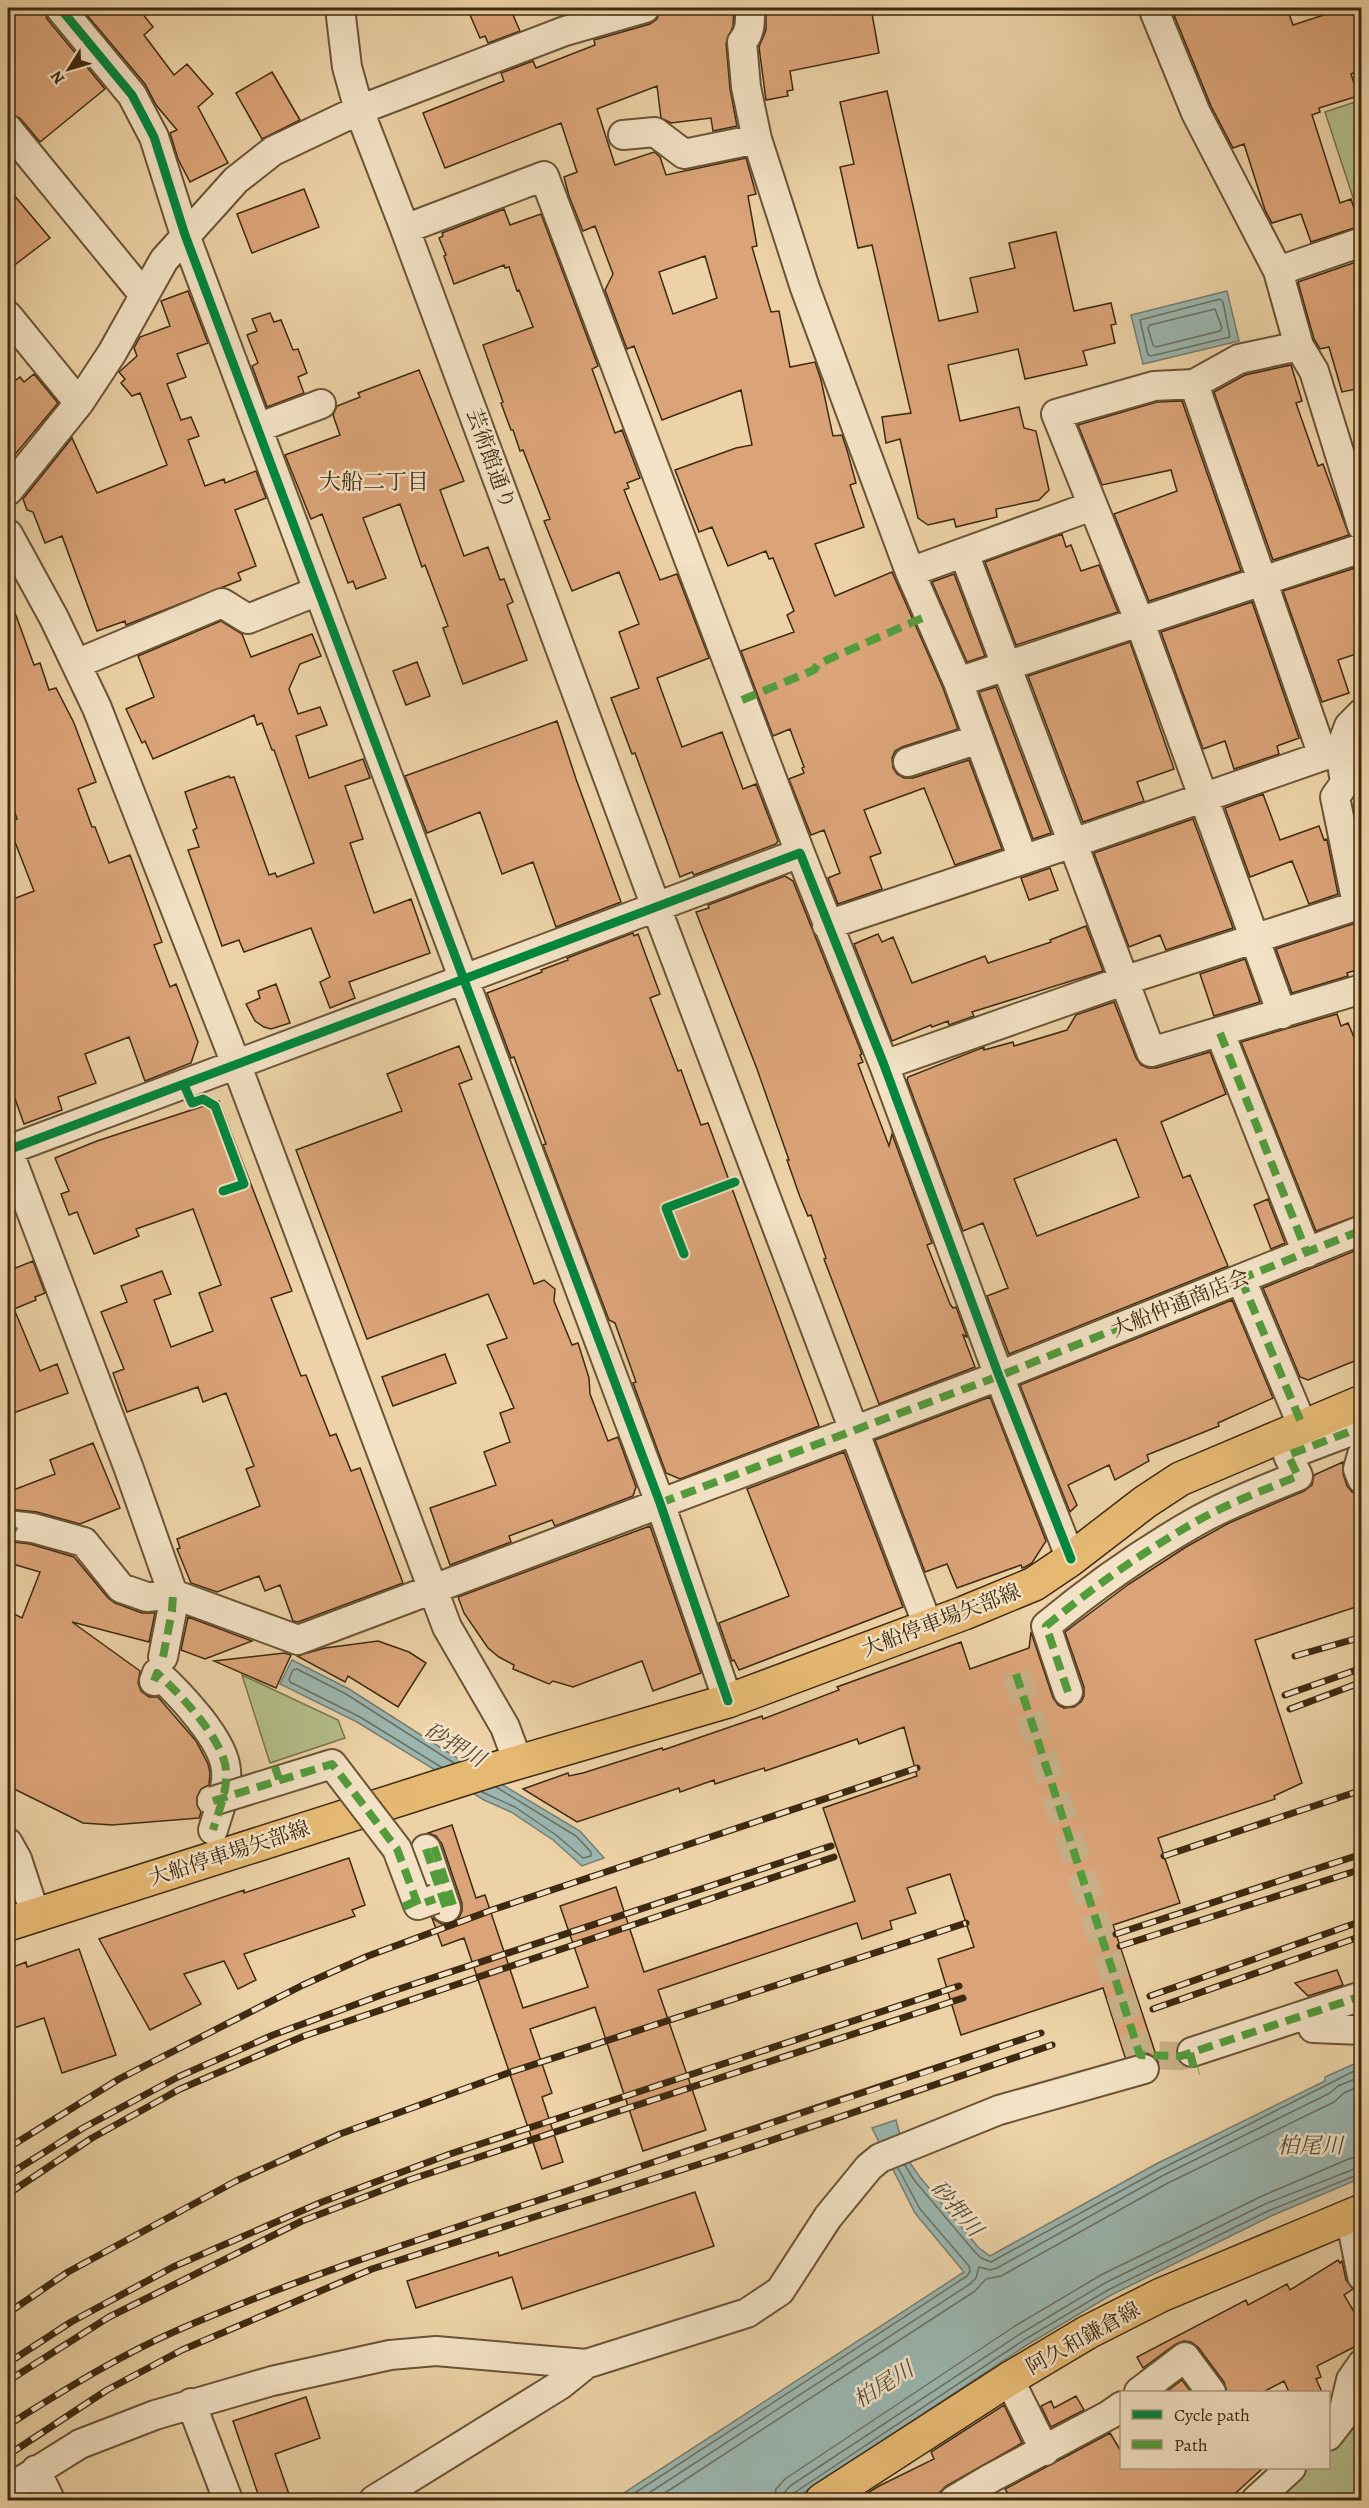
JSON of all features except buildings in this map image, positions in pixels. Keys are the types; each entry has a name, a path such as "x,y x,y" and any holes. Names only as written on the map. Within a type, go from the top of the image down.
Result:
{"main road":[{"name":"大船停車場矢部線","path":"22,1919 450,1783 728,1701 928,1626 1034,1584 1180,1479 1362,1402"},
{"name":"阿久和鎌倉線","path":"822,2500 1009,2379 1088,2332 1161,2295 1356,2214"}],"street":[{"path":"60,8 132,95 154,137 185,235 660,1503 728,1701"},
{"name":"芸術館通り","path":"340,8 347,67 359,110 656,907 928,1626"},
{"path":"8,491 79,403 112,353 164,260 236,180 273,151 359,110 565,31 645,8"},
{"path":"750,8 747,36 741,42 746,87 756,139 806,288 910,572 958,682 1023,859"},
{"path":"1153,8 1196,113 1278,271 1299,346 1314,371 1362,526"},
{"path":"8,129 144,295"},
{"path":"623,135 655,132 684,154 756,139"},
{"path":"405,229 543,176 827,925 884,1065 999,1376 1071,1559"},
{"path":"1278,271 1362,242"},
{"path":"8,316 79,403"},
{"path":"1282,1014 1256,937 1139,620 1056,414 1154,386 1194,384 1239,359 1299,346"},
{"path":"884,1065 1126,980 1360,904 1335,798 1344,783 1262,580 1194,384"},
{"path":"257,428 321,404"},
{"path":"910,572 1092,506"},
{"path":"8,534 97,708 235,1065 432,1588 453,1640 505,1727 503,1767"},
{"path":"958,682 1139,620 1362,548"},
{"path":"964,553 1126,980 1151,1052 1282,1014 1359,997"},
{"path":"76,664 222,603 248,619 318,591"},
{"path":"827,925 1073,843 1331,753 1348,726 1362,713"},
{"path":"908,762 979,738"},
{"path":"213,1830 226,1770 222,1756 211,1736 175,1689 157,1673 172,1602 129,1469 8,1150 800,852"},
{"path":"1220,1033 1307,1253"},
{"name":"大船仲通商店会","path":"172,1602 298,1640 999,1376 1362,1230"},
{"path":"1241,1279 1303,1427"},
{"path":"1068,1692 1046,1626 1112,1575 1198,1521 1298,1476 1288,1455 1362,1427"},
{"path":"1362,1455 1358,1469 1362,1479"},
{"path":"10,1530 33,1528 84,1542 121,1588 172,1602"},
{"path":"213,1801 277,1773 332,1764 397,1849 431,1904 430,1848"},
{"path":"8,1843 17,1859 22,1919"},
{"path":"1192,2052 1362,1996"},
{"path":"1313,2028 1362,2030"},
{"path":"374,2500 560,2385 586,2364 747,2313 765,2303 780,2291 828,2217 869,2167 880,2158 999,2110 1144,2069"},
{"path":"1356,2214 1362,2276"},
{"path":"8,2489 80,2444 192,2403 272,2380 402,2354 436,2351 586,2364"},
{"path":"1140,2391 1185,2357 1210,2391"},
{"path":"1330,2435 1342,2418 1338,2398 1362,2364"},
{"path":"1009,2379 1045,2451"},
{"path":"192,2403 228,2500"},
{"path":"954,2500 1120,2407"},
{"path":"1256,2500 1290,2469"},
{"path":"36,2470 50,2500"}],"green space":[{"path":"1362,100 1361,222 1325,112"},
{"path":"242,1675 338,1720 345,1738 270,1763"},
{"path":"1361,2380 1361,2500 1271,2500 1303,2469 1330,2469 1330,2445"}],"water":[{"path":"1227,291 1239,341 1143,364 1131,315"},
{"name":"砂押川","path":"292,1660 349,1689 449,1753 580,1831 604,1858 582,1866 553,1840 511,1812 484,1800 357,1722 280,1684"},
{"name":"柏尾川","path":"1361,2061 1361,2178 1271,2216 1111,2295 1027,2345 793,2500 613,2500 964,2272 915,2213 872,2128 896,2120 906,2157 919,2176 978,2247 990,2256 1156,2164 1325,2081 1325,2077"}],"tunnel":[{"path":"1016,1674 1140,2055 1181,2056 1192,2052"}],"railway":[{"path":"1295,1656 1362,1637"},
{"path":"1285,1695 1362,1668"},
{"path":"1290,1709 1362,1682"},
{"path":"8,2148 119,2079 303,1985 368,1956 492,1910 917,1768"},
{"path":"1164,1856 1362,1790"},
{"path":"8,2175 83,2128 178,2077 273,2035 384,1994 831,1846"},
{"path":"1116,1934 1362,1854"},
{"path":"8,2194 92,2138 180,2089 304,2036 834,1857"},
{"path":"1120,1946 1362,1869"},
{"path":"1150,1996 1362,1921"},
{"path":"8,2313 68,2272 236,2181 340,2134 508,2073 966,1923"},
{"path":"1153,2009 1362,1936"},
{"path":"8,2363 71,2322 173,2267 322,2202 450,2154 959,1986"},
{"path":"8,2381 109,2317 302,2221 409,2180 963,1998"},
{"path":"8,2425 134,2351 178,2330 276,2290 425,2238 1041,2033"},
{"path":"8,2455 107,2390 182,2350 372,2269 734,2153 1052,2045"}],"marked path":[{"path":"742,700 814,670 818,664 929,615"},
{"path":"1220,1033 1307,1253"},
{"path":"660,1503 999,1376 1362,1230"},
{"path":"1241,1279 1303,1427"},
{"path":"1068,1692 1046,1626 1119,1570 1197,1521 1298,1476 1288,1455 1362,1427"},
{"path":"8,1538 15,1526"},
{"path":"163,1657 173,1594"},
{"path":"154,1681 157,1673 188,1705 210,1732 224,1759 226,1786 213,1830"},
{"path":"1016,1674 1140,2055 1181,2056 1362,1996"},
{"path":"213,1801 332,1764 397,1849 418,1905 435,1899"},
{"path":"275,1767 279,1779"},
{"path":"434,1847 453,1905"},
{"path":"426,1849 446,1908"},
{"path":"403,1907 416,1901"},
{"path":"1190,2053 1195,2072 1199,2071"}],"cycle path":[{"path":"60,8 132,95 154,137 185,235 660,1503 728,1701"},
{"path":"8,1150 800,853 884,1065 999,1376 1071,1559"},
{"path":"184,1085 192,1103 203,1099 215,1106 244,1184 223,1191"},
{"path":"684,1254 666,1208 735,1182"}],"district":[{"name":"大船二丁目","path":"374,481"}]}
